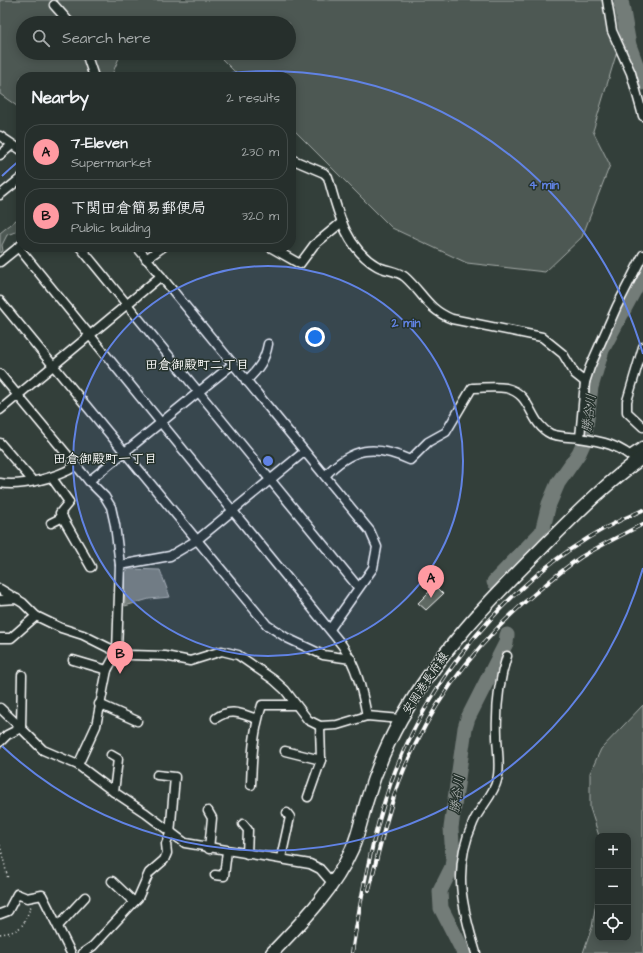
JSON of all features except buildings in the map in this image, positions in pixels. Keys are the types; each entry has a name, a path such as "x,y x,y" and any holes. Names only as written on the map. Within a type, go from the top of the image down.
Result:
{"main road":[{"name":"安岡港長府線","path":"272,953 310,912 333,884 353,847 379,763 401,719 440,658 489,602 577,513 637,458"}],"street":[{"path":"607,0 612,31 631,73 643,116"},
{"path":"54,5 64,16"},
{"path":"88,60 92,72"},
{"path":"0,136 16,147"},
{"path":"0,155 12,145"},
{"path":"296,161 317,169 328,177 348,236 361,253 377,266 398,272 415,287 432,308 439,314 452,319 542,337 563,354 575,374 585,382"},
{"path":"0,195 16,182"},
{"path":"279,252 300,264 314,245 342,222"},
{"path":"0,262 16,249"},
{"path":"25,252 89,335 330,628 351,659 360,682 367,716"},
{"path":"84,252 358,587"},
{"path":"141,252 370,531 377,547 373,568 330,628"},
{"path":"146,259 156,252"},
{"path":"584,438 585,382 596,350 643,255"},
{"path":"0,410 161,276"},
{"path":"0,301 267,625 287,638 323,655 351,659"},
{"path":"246,381 259,370 265,357 268,344"},
{"path":"643,347 627,401 628,412 643,427"},
{"path":"89,481 233,364"},
{"path":"0,374 76,466 104,497 111,507 115,525 120,565 117,652 107,670 99,704 96,726 78,765"},
{"path":"325,476 344,459 363,450 382,450 410,460 428,442 446,432 472,388 503,387 511,390 528,403 536,422 545,431 556,435 584,438 614,445 637,458 643,446"},
{"path":"0,443 32,480"},
{"path":"120,565 170,556 197,540 304,452"},
{"path":"0,483 12,485 32,480 52,478 76,466"},
{"path":"52,478 69,502 60,513 91,567"},
{"path":"51,523 63,517"},
{"path":"0,589 17,600 36,616 117,652 130,655 164,656 190,661 222,651 238,655 274,680 285,690 308,720 320,726 337,725 367,716 401,719"},
{"path":"0,600 17,600"},
{"path":"0,638 11,638 36,616"},
{"path":"476,953 462,897 462,851 473,822 498,779 498,713 501,685 507,656"},
{"path":"73,660 107,670"},
{"path":"21,728 22,675"},
{"path":"99,704 137,721"},
{"path":"251,785 252,747 262,705 295,705"},
{"path":"0,708 44,750 78,765 144,812 170,834 185,843 209,849 281,858 310,864 320,869 333,884"},
{"path":"216,718 225,712 233,712 258,719"},
{"path":"308,797 321,760 320,726"},
{"path":"0,742 6,735 21,728"},
{"path":"285,751 321,760"},
{"path":"111,755 118,758 114,792"},
{"path":"83,953 93,946 138,898 149,873 164,860 168,853 166,844 170,834 175,777 157,775"},
{"path":"208,811 212,818 209,849"},
{"path":"281,858 290,817 287,813"},
{"path":"243,824 248,830 247,854"},
{"path":"215,875 224,876 227,851"},
{"path":"112,881 134,902"},
{"path":"0,914 8,911 17,894 27,898 42,895 59,925 71,953"},
{"path":"59,925 85,898"}],"path":[{"path":"0,845 8,879"},
{"path":"0,934 16,932 24,923 35,896"}],"shaded area":[{"path":"0,0 611,0 625,25 593,131 610,165 582,237 545,272 467,263 392,228 296,132 296,72 235,72 223,60 296,60 296,16 16,16 16,60 118,60 113,72 16,72 16,105 0,94"},
{"path":"16,220 16,232 7,235 2,245 3,251 0,253 0,233"},
{"path":"129,569 160,570 170,597 149,599 125,606 124,573"},
{"path":"643,705 643,953 583,953 592,927 595,908 595,941 631,941 631,833 598,833 590,808 590,773 601,749"}],"waterway":[{"name":"勝谷川","path":"621,0 629,45 643,83"},
{"name":"勝谷川","path":"494,582 542,532 549,504 558,483 579,453 584,442 591,387 602,350 643,274"},
{"name":"勝谷川","path":"464,953 441,908 440,891 452,867 453,858 451,828 465,728 468,718 506,643 507,635"}],"railway":[{"path":"352,953 368,867 384,803 409,739 432,697 459,657 490,620 524,586 561,556 601,531 643,510"},
{"path":"369,890 394,795 411,753 441,699 459,674 499,627 521,605 558,574 581,557 643,524"}],"place":[{"name":"7-Eleven","path":"431,598"},
{"name":"下関田倉簡易郵便局","path":"120,674"}],"district":[{"name":"田倉御殿町二丁目","path":"197,364"},
{"name":"田倉御殿町一丁目","path":"105,458"}]}
